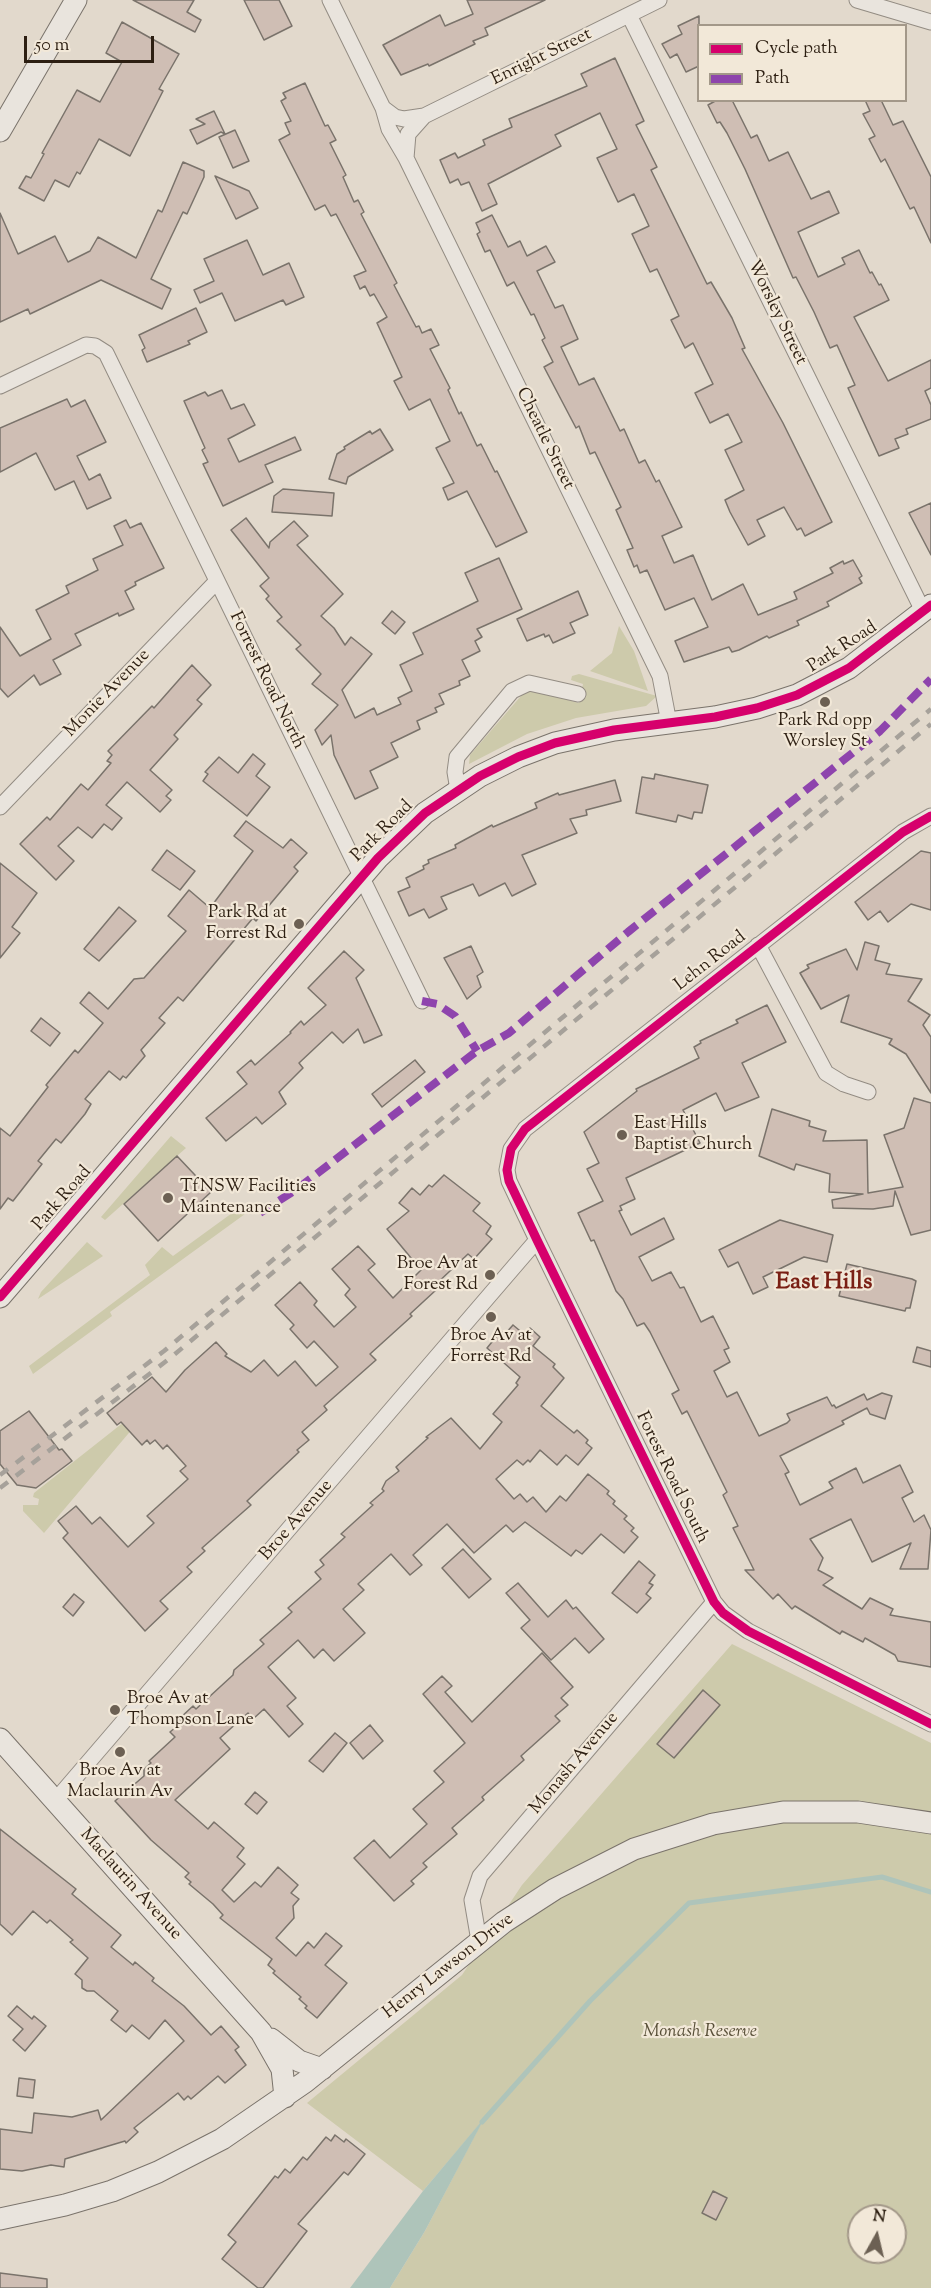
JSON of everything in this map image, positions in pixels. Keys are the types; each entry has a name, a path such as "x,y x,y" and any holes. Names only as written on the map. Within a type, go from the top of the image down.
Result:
{"main road":[{"path":"0,131 76,0"},
{"name":"Park Road","path":"0,1298 363,875 409,826 458,790 518,757 555,743 594,733 757,708 819,686 866,656 927,608"},
{"name":"Maclaurin Avenue","path":"0,1738 261,2032 299,2061 322,2068"},
{"name":"Henry Lawson Drive","path":"0,2219 81,2200 150,2175 222,2139 285,2097 479,1941 539,1899 590,1869 658,1840 759,1814 808,1811 858,1812 931,1822"},
{"name":"Maclaurin Avenue","path":"261,2032 282,2069 285,2097"}],"street":[{"path":"330,0 383,108 395,117 424,116"},
{"name":"Enright Street","path":"424,116 659,0"},
{"path":"857,0 931,22"},
{"name":"Worsley Street","path":"629,15 927,608"},
{"name":"Cheatle Street","path":"383,108 389,129 406,158 660,676 669,723"},
{"path":"406,158 408,134 424,116"},
{"name":"Forrest Road North","path":"0,386 86,345 100,348 110,361 342,838 363,875 422,1001"},
{"name":"Monie Avenue","path":"0,807 216,580"},
{"path":"458,790 455,772 457,757 512,691 529,683 578,694"},
{"name":"Lehn Road","path":"516,1140 525,1129 758,945 903,832 931,816"},
{"path":"758,945 826,1073 844,1084 868,1092"},
{"name":"Forest Road South","path":"516,1140 507,1159 509,1180 714,1602 723,1613 748,1631 931,1724"},
{"name":"Broe Avenue","path":"55,1801 537,1240"},
{"name":"Monash Avenue","path":"479,1941 472,1900 480,1876 714,1602"}],"green space":[{"path":"619,626 634,651 648,691 590,671 612,653"},
{"path":"579,674 657,696 646,706 576,718 527,734 469,764 470,755 527,689 579,703 583,684 571,680 572,676"},
{"path":"171,1136 186,1148 105,1220 101,1217"},
{"path":"239,1208 245,1214 110,1312 112,1316 33,1374 29,1366 150,1275 145,1265 162,1247 173,1256"},
{"path":"87,1242 103,1256 38,1299 41,1292"},
{"path":"167,1388 44,1533 23,1511 23,1505 38,1505 39,1499 33,1497 34,1493"},
{"name":"Monash Reserve","path":"732,1644 931,1743 931,2288 390,2288 425,2231 483,2120 423,2191 307,2103 462,1975 522,1885"}],"shaded area":[{"path":"485,2117 425,2231 390,2288 350,2288 423,2191"}],"building":[{"path":"133,0 194,0 187,12 201,20 195,32"},
{"path":"244,0 279,0 292,26 264,40"},
{"path":"467,0 545,0 485,28 488,35 473,41 475,44 429,66 428,64 401,75 383,45 440,15 445,26 473,14"},
{"path":"699,16 697,67 686,72 677,54 670,58 662,44 682,34 678,26"},
{"path":"122,22 179,54 159,89 163,91 130,156 99,139 80,174 77,172 69,187 55,180 44,201 19,188 26,176 31,178 44,154 42,153 77,90 100,102 122,62 106,53"},
{"path":"615,58 644,121 636,125 657,167 651,170 707,284 711,282 732,318 745,348 742,349 783,423 832,522 805,536 801,528 797,530 784,507 757,520 765,536 748,545 730,512 725,500 744,490 725,450 742,442 728,414 710,423 695,393 713,384 693,343 685,348 671,320 679,316 657,269 650,272 632,234 649,226 634,194 618,202 597,158 617,149 600,113 555,135 561,146 488,184 497,204 482,211 469,182 461,185 458,179 450,183 440,160 455,153 458,158 485,145 483,140 512,127 509,119 587,86 581,74"},
{"path":"305,83 325,126 328,125 336,140 330,143 346,175 343,177 354,202 358,200 364,212 361,214 397,283 394,285 416,327 419,326 422,333 431,329 439,345 430,349 450,388 448,390 459,414 461,412 477,446 481,444 495,472 497,471 527,532 496,547 467,491 448,500 443,488 454,483 436,448 450,441 430,399 409,410 394,381 402,377 377,323 387,317 374,294 370,296 365,286 360,289 354,276 366,271 336,214 331,216 325,205 315,210 279,140 290,134 285,123 291,121 281,101 286,98 283,93"},
{"path":"713,102 733,102 751,138 757,135 769,161 788,152 811,199 829,191 839,213 798,232 818,277 845,264 842,258 859,250 870,273 872,272 879,285 881,284 889,300 854,317 888,381 931,360 931,388 925,391 931,405 931,419 906,429 908,434 895,439 899,448 879,456 848,388 855,385 837,345 830,348 796,277 793,278 727,133 720,122 717,123 708,105"},
{"path":"866,102 882,102 893,125 903,121 931,177 931,243 914,207 910,209 885,159 881,162 869,139 875,136 863,114 870,111"},
{"path":"214,111 225,134 221,132 197,144 190,130 205,124 196,119"},
{"path":"235,130 249,161 233,168 219,137"},
{"path":"183,162 204,171 204,177 187,214 183,212 151,279 171,289 162,309 101,280 30,314 28,309 0,322 0,213 18,254 55,236 68,262 90,251 98,237 136,258 158,210 162,212"},
{"path":"215,176 249,191 258,208 236,219"},
{"path":"492,215 508,247 520,241 527,256 546,246 555,262 537,271 555,308 563,305 578,339 561,347 579,385 594,378 620,431 624,429 639,463 645,460 656,482 659,480 682,527 662,536 674,563 693,555 712,600 743,584 758,615 797,599 794,592 833,573 830,568 843,561 844,564 853,560 862,576 859,578 862,583 827,602 829,606 797,621 799,625 769,638 767,636 739,650 732,652 729,647 684,662 675,641 708,627 694,598 665,610 647,570 640,573 637,565 634,567 627,550 633,548 616,510 621,507 595,452 590,454 579,426 576,428 544,367 553,362 542,340 545,338 534,314 531,315 514,282 507,286 490,250 485,252 477,234 480,232 476,223"},
{"path":"247,240 263,275 289,263 304,297 286,305 283,300 235,321 222,293 200,303 194,290 214,281 204,259"},
{"path":"196,308 207,332 188,341 190,344 147,362 142,350 145,348 139,335"},
{"path":"222,390 231,409 244,404 255,425 228,439 239,462 295,437 301,450 265,465 273,482 223,506 203,464 208,462 202,450 205,448 184,401 205,392 208,396"},
{"path":"67,399 71,407 85,400 106,442 77,456 89,480 100,474 111,498 87,509 74,481 55,490 36,453 0,472 0,428"},
{"path":"380,429 393,450 348,477 346,484 329,479 337,454 345,449 344,447 370,431 372,434"},
{"path":"283,489 334,493 332,516 272,512 274,496"},
{"path":"931,503 931,555 909,513"},
{"path":"246,518 269,548 270,542 294,521 308,536 297,545 343,594 321,616 334,628 345,645 351,637 372,654 342,690 355,718 374,708 377,715 401,704 398,698 412,691 400,665 423,654 413,633 478,601 465,573 499,558 522,609 477,629 482,637 475,641 480,651 462,660 470,676 459,681 460,685 439,694 444,704 435,708 437,712 417,721 420,729 391,743 398,757 370,771 378,788 355,799 334,755 331,735 322,745 315,730 338,705 312,684 321,674 296,649 301,645 277,621 282,617 266,599 269,596 260,586 269,578 231,530"},
{"path":"126,520 130,528 141,523 164,568 135,582 136,585 125,591 134,609 119,616 118,613 75,634 81,645 53,660 61,674 40,685 34,675 8,697 0,688 0,627 20,656 51,639 36,610 69,593 66,586 98,570 93,559 123,545 114,526"},
{"path":"578,591 588,615 570,623 575,633 553,643 549,635 545,637 544,634 527,641 517,619"},
{"path":"392,611 405,622 395,634 382,623"},
{"path":"192,665 211,685 197,700 202,704 174,735 178,739 150,770 172,790 166,796 171,800 160,812 127,782 106,805 122,818 112,830 104,824 92,838 78,827 58,846 74,861 56,880 20,844 47,817 50,820 81,784 88,790 111,763 107,761 112,755 108,751 152,706 154,708"},
{"path":"253,754 265,764 256,776 270,787 247,816 203,781 208,774 205,772 219,757 238,773"},
{"path":"655,774 708,785 702,813 694,812 692,819 678,815 676,822 636,813 642,777 654,779"},
{"path":"615,780 621,801 586,810 587,815 570,819 577,833 522,855 536,884 512,896 505,883 479,896 473,884 441,897 447,909 429,918 424,909 409,916 398,892 410,887 406,878 424,869 423,866 429,863 428,860 456,848 455,845 492,825 493,827 537,808 535,803 558,793 559,795"},
{"path":"246,821 283,848 291,839 307,853 294,867 298,871 256,921 253,918 183,1001 178,997 159,1018 165,1023 141,1050 145,1056 126,1078 123,1076 120,1080 109,1071 85,1099 91,1104 85,1114 61,1143 56,1139 38,1161 42,1164 13,1201 8,1198 0,1209 0,1128 10,1136 48,1087 46,1085 75,1050 78,1053 103,1023 80,1003 89,992 108,1009 134,979 144,978 186,931 168,916 189,890 210,908 253,851 234,836"},
{"path":"167,850 195,871 180,890 152,870"},
{"path":"921,851 931,853 931,910 911,904 888,922 880,911 868,920 855,902"},
{"path":"0,863 37,893 12,927 20,933 0,958"},
{"path":"119,907 136,921 99,961 84,949"},
{"path":"865,942 879,946 875,960 890,964 886,974 922,979 908,1001 930,1015 923,1025 931,1037 931,1093 906,1054 889,1044 892,1039 841,1022 849,995 821,1009 800,973 809,968 807,965 846,949 857,970"},
{"path":"471,946 483,972 477,976 481,987 467,999 444,958"},
{"path":"344,951 364,970 356,978 382,1035 364,1043 358,1029 343,1043 332,1032 299,1063 303,1068 279,1092 286,1104 262,1124 256,1117 226,1141 206,1118 247,1084 237,1072 251,1060 255,1065 301,1021 304,1025 326,1005 308,988"},
{"path":"767,1005 786,1042 742,1063 759,1097 725,1111 716,1093 683,1110 700,1143 626,1178 635,1199 620,1206 622,1210 619,1211 631,1235 664,1218 674,1239 639,1257 652,1281 671,1272 680,1288 684,1287 701,1322 713,1316 729,1348 724,1350 730,1362 714,1371 727,1397 737,1392 759,1436 787,1423 790,1420 787,1414 827,1397 832,1406 836,1408 864,1394 867,1400 882,1393 892,1396 885,1419 870,1414 867,1408 842,1421 844,1424 780,1456 789,1472 785,1474 800,1505 833,1488 829,1482 856,1468 863,1483 900,1465 913,1492 902,1498 914,1522 924,1515 931,1530 928,1569 900,1569 911,1543 872,1562 851,1519 810,1539 823,1558 818,1570 833,1578 823,1585 862,1609 870,1598 893,1609 890,1615 931,1622 931,1667 898,1661 895,1655 865,1638 863,1642 842,1631 840,1634 795,1606 792,1609 778,1594 773,1599 745,1570 754,1570 733,1528 738,1526 723,1495 727,1492 687,1411 682,1414 672,1394 679,1390 650,1332 644,1323 637,1326 623,1299 616,1291 594,1240 591,1241 578,1213 603,1201 587,1169 599,1163 584,1132 637,1091 636,1089 699,1058 694,1047 701,1043 700,1041 738,1023 736,1020"},
{"path":"41,1018 60,1033 50,1046 31,1031"},
{"path":"415,1060 425,1072 382,1107 372,1094"},
{"path":"914,1098 931,1103 931,1230 911,1235 895,1191 893,1206 873,1209 833,1208 832,1200 863,1194 829,1192 830,1174 796,1164 794,1170 759,1156 772,1109 810,1121 809,1126 826,1131 823,1141 867,1140 868,1193 903,1187 884,1135 904,1128"},
{"name":"TfNSW Facilities Maintenance","path":"177,1156 211,1192 158,1241 124,1204"},
{"path":"444,1175 480,1203 473,1211 491,1226 486,1234 492,1239 474,1259 468,1254 433,1287 436,1290 410,1314 412,1316 370,1354 376,1360 324,1406 327,1410 302,1432 309,1440 297,1450 299,1452 247,1501 251,1505 202,1548 205,1551 187,1567 192,1572 160,1601 168,1609 145,1631 63,1538 68,1533 58,1521 76,1506 92,1524 100,1517 128,1547 154,1523 147,1516 188,1479 180,1471 186,1466 167,1445 163,1449 155,1440 150,1444 147,1440 142,1445 121,1422 117,1425 107,1413 152,1377 166,1392 185,1370 216,1342 227,1354 225,1356 251,1372 264,1360 278,1376 295,1361 316,1386 338,1367 314,1341 307,1348 290,1329 294,1325 275,1305 300,1282 317,1301 314,1305 334,1327 356,1307 345,1295 350,1289 332,1269 358,1246 375,1264 368,1270 393,1298 421,1270 387,1229 409,1211 399,1203 412,1188 420,1195 429,1185 432,1187"},
{"path":"780,1220 833,1235 827,1262 804,1257 763,1277 768,1287 753,1294 738,1262 728,1267 719,1250"},
{"path":"847,1264 916,1281 910,1308 906,1308 905,1311 839,1296"},
{"path":"513,1325 525,1335 530,1328 540,1337 533,1346 555,1364 553,1367 564,1378 541,1406 574,1433 577,1430 588,1440 586,1443 592,1448 578,1465 566,1455 557,1465 540,1450 530,1462 528,1460 523,1465 517,1460 496,1479 514,1499 520,1494 527,1502 533,1497 546,1512 560,1496 566,1501 588,1474 609,1491 607,1494 615,1501 613,1504 627,1516 624,1519 634,1528 631,1531 638,1537 624,1553 601,1534 582,1554 576,1550 571,1556 525,1522 513,1532 506,1525 474,1553 447,1524 413,1555 422,1565 410,1575 391,1554 358,1584 364,1590 343,1609 365,1633 334,1661 323,1649 314,1658 298,1640 268,1667 296,1698 287,1706 303,1724 289,1737 264,1709 253,1719 248,1713 220,1738 230,1749 175,1800 208,1829 214,1822 244,1848 237,1857 245,1864 222,1890 234,1902 255,1882 261,1887 278,1867 298,1885 291,1893 299,1899 293,1906 294,1918 276,1938 296,1956 308,1942 314,1948 326,1933 342,1946 325,1965 347,1983 317,2018 305,2008 307,2006 299,1999 301,1997 273,1973 275,1971 268,1965 272,1959 220,1918 223,1915 213,1904 189,1884 191,1882 185,1877 189,1873 151,1840 115,1801 144,1776 144,1769 151,1763 149,1761 175,1737 170,1732 182,1722 179,1719 193,1706 196,1709 233,1675 234,1670 264,1644 260,1640 292,1612 288,1608 321,1579 315,1572 324,1565 320,1560 345,1537 341,1534 373,1505 370,1503 384,1491 382,1489 386,1481 399,1471 396,1467 428,1438 426,1437 451,1418 480,1449 502,1422 493,1414 518,1385 516,1383 520,1377 487,1348 501,1331 505,1334"},
{"path":"917,1347 931,1351 931,1367 913,1362"},
{"path":"29,1411 59,1450 62,1449 72,1461 36,1488 17,1485 0,1464 0,1431"},
{"path":"463,1549 491,1579 469,1598 442,1568"},
{"path":"639,1561 655,1575 649,1583 653,1585 646,1594 651,1598 637,1613 612,1593"},
{"path":"518,1583 548,1617 566,1600 573,1609 576,1607 604,1639 589,1653 575,1638 551,1660 521,1628 530,1620 506,1593"},
{"path":"74,1594 84,1602 73,1616 63,1607"},
{"path":"542,1653 573,1687 561,1698 568,1705 555,1716 560,1721 521,1756 524,1760 482,1797 484,1800 452,1828 457,1834 423,1863 427,1867 411,1881 414,1884 394,1901 354,1858 374,1840 390,1858 427,1824 413,1809 444,1782 434,1771 465,1743 423,1694 442,1676 452,1686 445,1692 472,1722"},
{"path":"703,1690 720,1705 674,1758 657,1744"},
{"path":"370,1725 383,1741 363,1759 350,1743"},
{"path":"335,1733 347,1743 323,1772 309,1761"},
{"path":"255,1792 267,1802 257,1814 245,1804"},
{"path":"0,1829 76,1889 72,1894 121,1935 111,1947 133,1965 135,1962 154,1978 152,1981 184,2006 211,2035 221,2026 239,2047 235,2050 246,2065 225,2083 218,2076 191,2099 188,2096 184,2100 178,2093 134,2128 138,2132 126,2143 125,2141 65,2159 64,2167 51,2165 22,2171 0,2169 0,2129 32,2133 34,2113 72,2117 98,2110 101,2120 184,2041 165,2020 149,2039 132,2025 126,2032 111,2020 118,2011 94,1991 82,1988 82,1980 75,1974 88,1958 70,1942 73,1940 50,1920 47,1923 33,1911 12,1935 0,1924"},
{"path":"17,2006 32,2019 34,2016 46,2026 25,2051 13,2040 23,2029 8,2016"},
{"path":"19,2078 35,2080 33,2098 17,2096"},
{"path":"335,2135 344,2142 346,2139 365,2154 348,2175 344,2172 298,2224 307,2231 263,2288 258,2288 222,2259 236,2242 228,2235 275,2176 278,2178 285,2169 290,2173 303,2157 307,2160 326,2137 331,2141"},
{"path":"713,2191 727,2198 716,2220 702,2213"},
{"path":"0,2273 47,2279 47,2288 0,2288"}],"waterway":[{"path":"482,2122 590,2001 689,1903 882,1877 931,1892"}],"railway":[{"path":"0,1475 164,1351 931,709"},
{"path":"0,1488 169,1359 931,724"}],"marked path":[{"path":"260,1213 297,1189 477,1051 509,1033 628,932 880,731 931,679"},
{"path":"422,1001 437,1004 455,1016 477,1051"}],"cycle path":[{"path":"0,1297 378,858 425,813 480,776 518,757 555,743 614,730 715,717 757,708 797,695 849,668 931,605"},
{"path":"931,816 903,832 525,1129 511,1149 507,1170 509,1181 537,1240 714,1602 723,1613 748,1631 931,1724"}],"place":[{"name":"Park Rd opp Worsley St","path":"825,702"},
{"name":"Park Rd at Forrest Rd","path":"299,924"},
{"name":"East Hills Baptist Church","path":"622,1135"},
{"name":"TfNSW Facilities Maintenance","path":"168,1198"},
{"name":"Broe Av at Forest Rd","path":"490,1275"},
{"name":"Broe Av at Forrest Rd","path":"491,1317"},
{"name":"Broe Av at Thompson Lane","path":"115,1710"},
{"name":"Broe Av at Maclaurin Av","path":"120,1752"}],"district":[{"name":"East Hills","path":"824,1284"}]}
